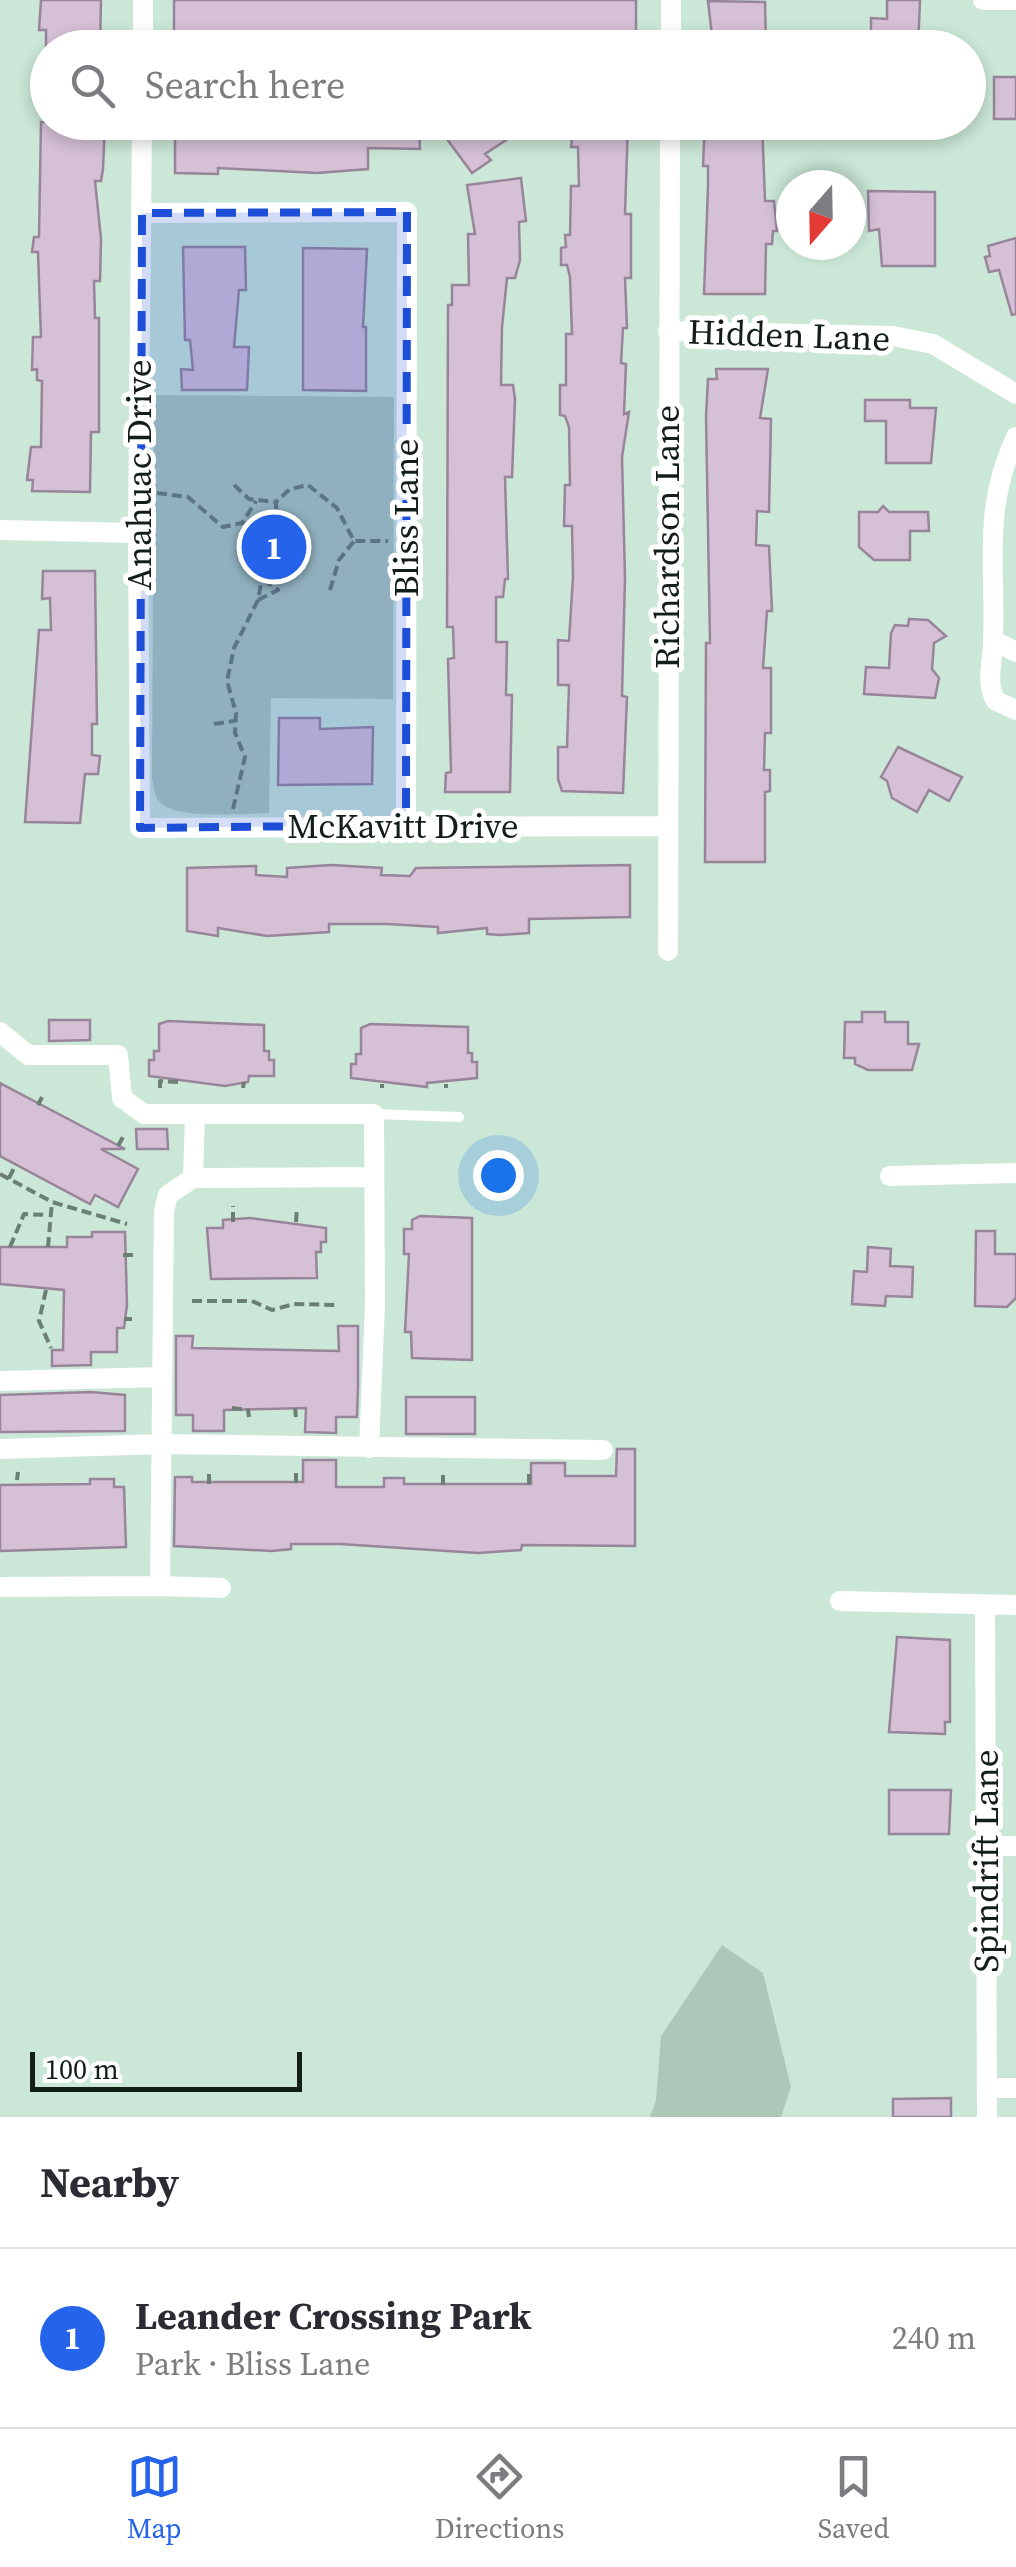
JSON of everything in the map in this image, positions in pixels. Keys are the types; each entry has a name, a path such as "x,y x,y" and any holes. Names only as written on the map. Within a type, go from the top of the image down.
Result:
{"street":[{"path":"143,0 143,30"},
{"path":"671,0 671,30"},
{"path":"983,0 1016,0"},
{"name":"Anahuac Drive","path":"140,828 142,140"},
{"name":"Richardson Lane","path":"668,951 670,140"},
{"name":"Bliss Lane","path":"142,213 407,212 406,825"},
{"name":"Hidden Lane","path":"668,331 893,336 933,344 1016,394"},
{"path":"1016,436 999,474 989,536 991,692 1004,707 1016,710"},
{"path":"0,530 138,534"},
{"path":"993,640 1016,652"},
{"name":"McKavitt Drive","path":"140,828 666,826"},
{"path":"0,1032 28,1055 118,1055 122,1098 144,1114 374,1114 375,1304 369,1448"},
{"path":"193,1178 194,1114"},
{"path":"890,1176 1016,1173"},
{"path":"160,1586 164,1211 168,1195 193,1178 374,1177"},
{"path":"0,1381 162,1377"},
{"path":"0,1449 162,1444 604,1450"},
{"path":"0,1586 221,1588"},
{"path":"840,1601 1016,1605"},
{"name":"Spindrift Lane","path":"985,1605 987,2117"},
{"path":"986,1846 1016,1846"},
{"path":"987,2088 1016,2088"}],"lane":[{"path":"374,1114 459,1116"}],"path":[{"path":"234,485 256,501 276,502 298,486 317,489 337,508 354,542"},
{"path":"157,492 188,497 223,527 242,523 256,501"},
{"path":"233,809 244,757 227,681 230,664 277,544 276,502"},
{"path":"330,590 339,560 354,542 389,541"},
{"path":"258,600 278,590 262,579"},
{"path":"214,724 234,722"},
{"path":"160,1088 160,1081 180,1082"},
{"path":"38,1105 42,1097"},
{"path":"118,1146 123,1138"},
{"path":"8,1178 16,1164"},
{"path":"0,1174 52,1202 127,1224"},
{"path":"48,1246 52,1202"},
{"path":"233,1206 233,1222"},
{"path":"296,1222 297,1207"},
{"path":"10,1247 24,1214 48,1215"},
{"path":"123,1255 133,1255"},
{"path":"46,1290 39,1321 51,1348"},
{"path":"192,1301 252,1302 272,1310 294,1304 338,1305"},
{"path":"124,1319 132,1318"},
{"path":"232,1408 248,1410 248,1417"},
{"path":"295,1408 296,1417"},
{"path":"17,1480 18,1472"},
{"path":"209,1472 209,1484"},
{"path":"296,1473 296,1484"},
{"path":"443,1474 443,1486"},
{"path":"529,1485 529,1476 537,1478"}],"highlighted area":[{"path":"407,212 406,825 140,828 142,213"}],"green space":[{"path":"154,395 394,397 393,699 271,698 269,813 194,814 167,807 155,794"},
{"path":"722,1945 763,1973 791,2087 781,2117 650,2117 656,2101 661,2036"}],"building":[{"path":"41,0 101,0 100,30 39,30"},
{"path":"174,0 636,0 636,30 174,30"},
{"path":"887,0 920,0 919,30 871,30 871,18 887,19"},
{"path":"708,1 765,2 766,30 711,30"},
{"path":"994,77 1016,77 1016,119 994,119"},
{"path":"41,140 104,140 101,181 95,181 101,239 100,281 94,281 95,318 99,318 99,432 91,432 90,492 32,491 33,480 27,480 31,447 41,447 42,381 37,380 37,369 32,370 33,337 41,337 38,252 32,252 34,237 39,237"},
{"path":"175,140 420,140 420,149 368,148 368,169 317,173 218,168 218,174 175,173"},
{"path":"448,140 506,140 485,154 491,160 472,173"},
{"path":"572,140 627,140 625,214 631,214 631,278 625,278 627,328 623,328 621,363 626,364 624,414 629,412 622,457 622,696 627,697 623,793 562,791 558,779 558,747 567,747 569,685 558,685 558,640 569,641 573,577 572,526 564,526 565,485 570,485 569,427 565,416 560,415 560,385 566,385 566,334 572,334 570,277 567,265 561,265 561,248 566,247 565,235 570,235 571,186 579,186 578,147 571,147"},
{"path":"704,140 763,140 765,201 774,201 776,221 772,244 766,244 765,294 704,294 708,166 703,166"},
{"path":"521,178 526,221 519,222 520,260 515,278 507,278 502,327 501,385 513,385 515,399 512,477 505,477 508,579 503,597 496,597 496,642 507,642 506,695 512,695 510,792 445,792 446,773 451,772 448,659 454,658 453,627 447,627 448,305 452,305 452,285 469,285 468,234 475,234 467,185"},
{"path":"868,191 935,192 935,266 882,266 879,229 869,231"},
{"path":"1016,238 1016,314 1012,315 999,270 989,272 985,257 990,256 988,246"},
{"path":"183,247 245,247 246,290 239,290 234,347 249,347 247,390 182,390 181,369 193,370 190,340 185,340"},
{"path":"303,248 367,249 363,327 366,391 303,390"},
{"path":"716,369 768,369 760,418 771,419 769,512 757,511 756,545 769,546 772,611 767,611 763,668 771,668 771,733 765,733 764,770 770,770 770,791 765,792 765,862 705,862 706,643 710,643 706,417 708,379 717,379"},
{"path":"865,400 910,400 910,408 936,408 931,463 886,463 886,421 865,421"},
{"path":"883,506 889,512 928,512 929,531 910,531 910,560 874,560 859,547 859,512 878,512"},
{"path":"43,571 95,571 97,724 92,724 92,755 100,756 98,774 85,774 80,823 25,822 39,630 51,630 50,598 42,599"},
{"path":"909,619 928,620 946,636 934,643 932,669 939,678 935,698 864,694 866,667 889,668 891,633 895,625 908,626"},
{"path":"279,718 320,718 320,729 373,727 372,784 278,785"},
{"path":"898,747 962,777 949,801 929,790 917,812 892,798 887,781 881,777"},
{"path":"630,865 630,917 529,919 529,933 501,935 487,934 487,928 438,933 438,927 387,924 329,924 329,932 267,936 218,928 218,936 187,931 187,868 256,866 256,875 287,877 287,868 382,868 381,875 410,876 416,868"},
{"path":"862,1012 885,1012 885,1022 908,1022 908,1044 919,1044 912,1070 868,1070 855,1064 855,1058 844,1058 845,1022 862,1022"},
{"path":"49,1020 90,1020 90,1040 49,1041"},
{"path":"168,1021 264,1025 264,1051 269,1051 269,1060 274,1060 274,1076 249,1076 248,1082 225,1086 149,1076 149,1060 154,1060 154,1051 159,1051 159,1024"},
{"path":"370,1024 468,1027 468,1053 472,1053 472,1062 477,1062 477,1078 427,1083 427,1087 351,1078 351,1064 356,1064 356,1054 361,1054 361,1028"},
{"path":"0,1083 125,1149 101,1149 138,1169 118,1207 95,1195 90,1204 0,1156"},
{"path":"136,1129 167,1129 168,1149 137,1149"},
{"path":"420,1216 472,1218 472,1360 412,1358 411,1332 405,1332 409,1254 404,1254 404,1229 412,1229 412,1220"},
{"path":"250,1218 326,1228 326,1242 321,1242 321,1252 316,1252 317,1278 211,1279 207,1228 223,1228 223,1220"},
{"path":"976,1231 995,1231 995,1254 1016,1254 1016,1298 1007,1307 975,1306"},
{"path":"92,1232 125,1232 127,1305 124,1328 117,1328 117,1352 91,1352 91,1365 52,1366 52,1350 63,1350 64,1290 0,1284 0,1247 67,1247 67,1237 92,1237"},
{"path":"868,1247 891,1249 890,1266 913,1267 912,1297 886,1296 885,1306 852,1304 854,1271 867,1272"},
{"path":"338,1326 358,1326 358,1386 357,1417 336,1417 336,1433 305,1432 306,1408 224,1410 224,1431 193,1431 193,1415 176,1415 176,1336 193,1336 192,1348 339,1351"},
{"path":"0,1395 125,1395 125,1431 0,1432"},
{"path":"406,1397 475,1397 475,1434 406,1434"},
{"path":"617,1449 635,1449 635,1546 522,1545 521,1550 478,1553 340,1544 291,1544 291,1549 272,1551 174,1546 175,1477 192,1477 192,1482 303,1482 303,1460 336,1460 336,1487 384,1487 384,1478 404,1478 404,1484 531,1484 531,1463 565,1463 565,1476 616,1476"},
{"path":"90,1479 114,1479 114,1487 124,1487 126,1547 0,1551 0,1485 90,1484"},
{"path":"897,1637 950,1640 950,1722 945,1722 945,1734 889,1732"},
{"path":"889,1790 951,1790 949,1834 889,1834"},
{"path":"951,2098 951,2117 893,2117 893,2099"}],"place":[{"name":"Leander Crossing Park","path":"274,547"}]}
